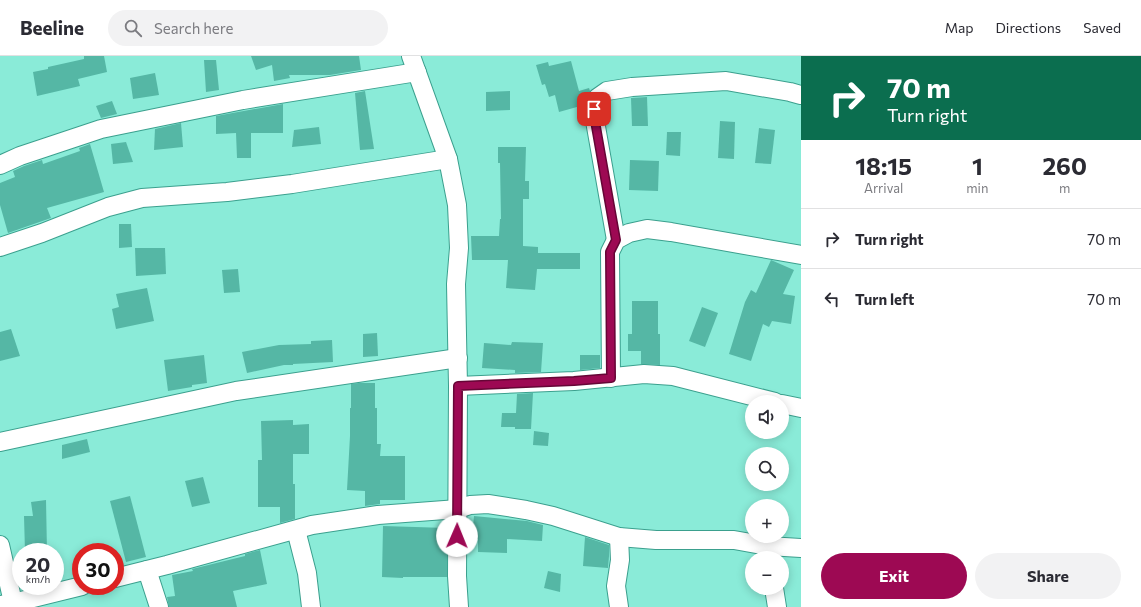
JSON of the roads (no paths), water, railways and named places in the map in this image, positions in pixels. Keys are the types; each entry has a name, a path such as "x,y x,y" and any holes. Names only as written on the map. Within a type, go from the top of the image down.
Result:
{"street":[{"path":"0,165 20,156 101,129 414,64 448,159 457,205 459,248 456,284 458,358 457,576 459,607"},
{"path":"616,240 594,109 597,98 607,90 726,81 801,95"},
{"path":"0,247 42,233 108,207 142,198 227,192 292,184 448,159"},
{"path":"611,378 610,252 616,240 629,233 647,229 801,256"},
{"path":"0,442 236,391 458,358"},
{"path":"458,386 574,381 644,374 673,376 748,395"},
{"path":"789,405 801,408"},
{"path":"124,576 312,525 378,515 458,509 470,505 488,504 553,516 619,536 656,540 734,540 766,551"},
{"path":"296,530 307,574 311,607"},
{"path":"619,536 620,560 616,586 619,607"},
{"path":"0,545 9,605 72,589"},
{"path":"777,551 801,548"},
{"path":"147,570 159,607"},
{"path":"775,595 777,607"}]}
